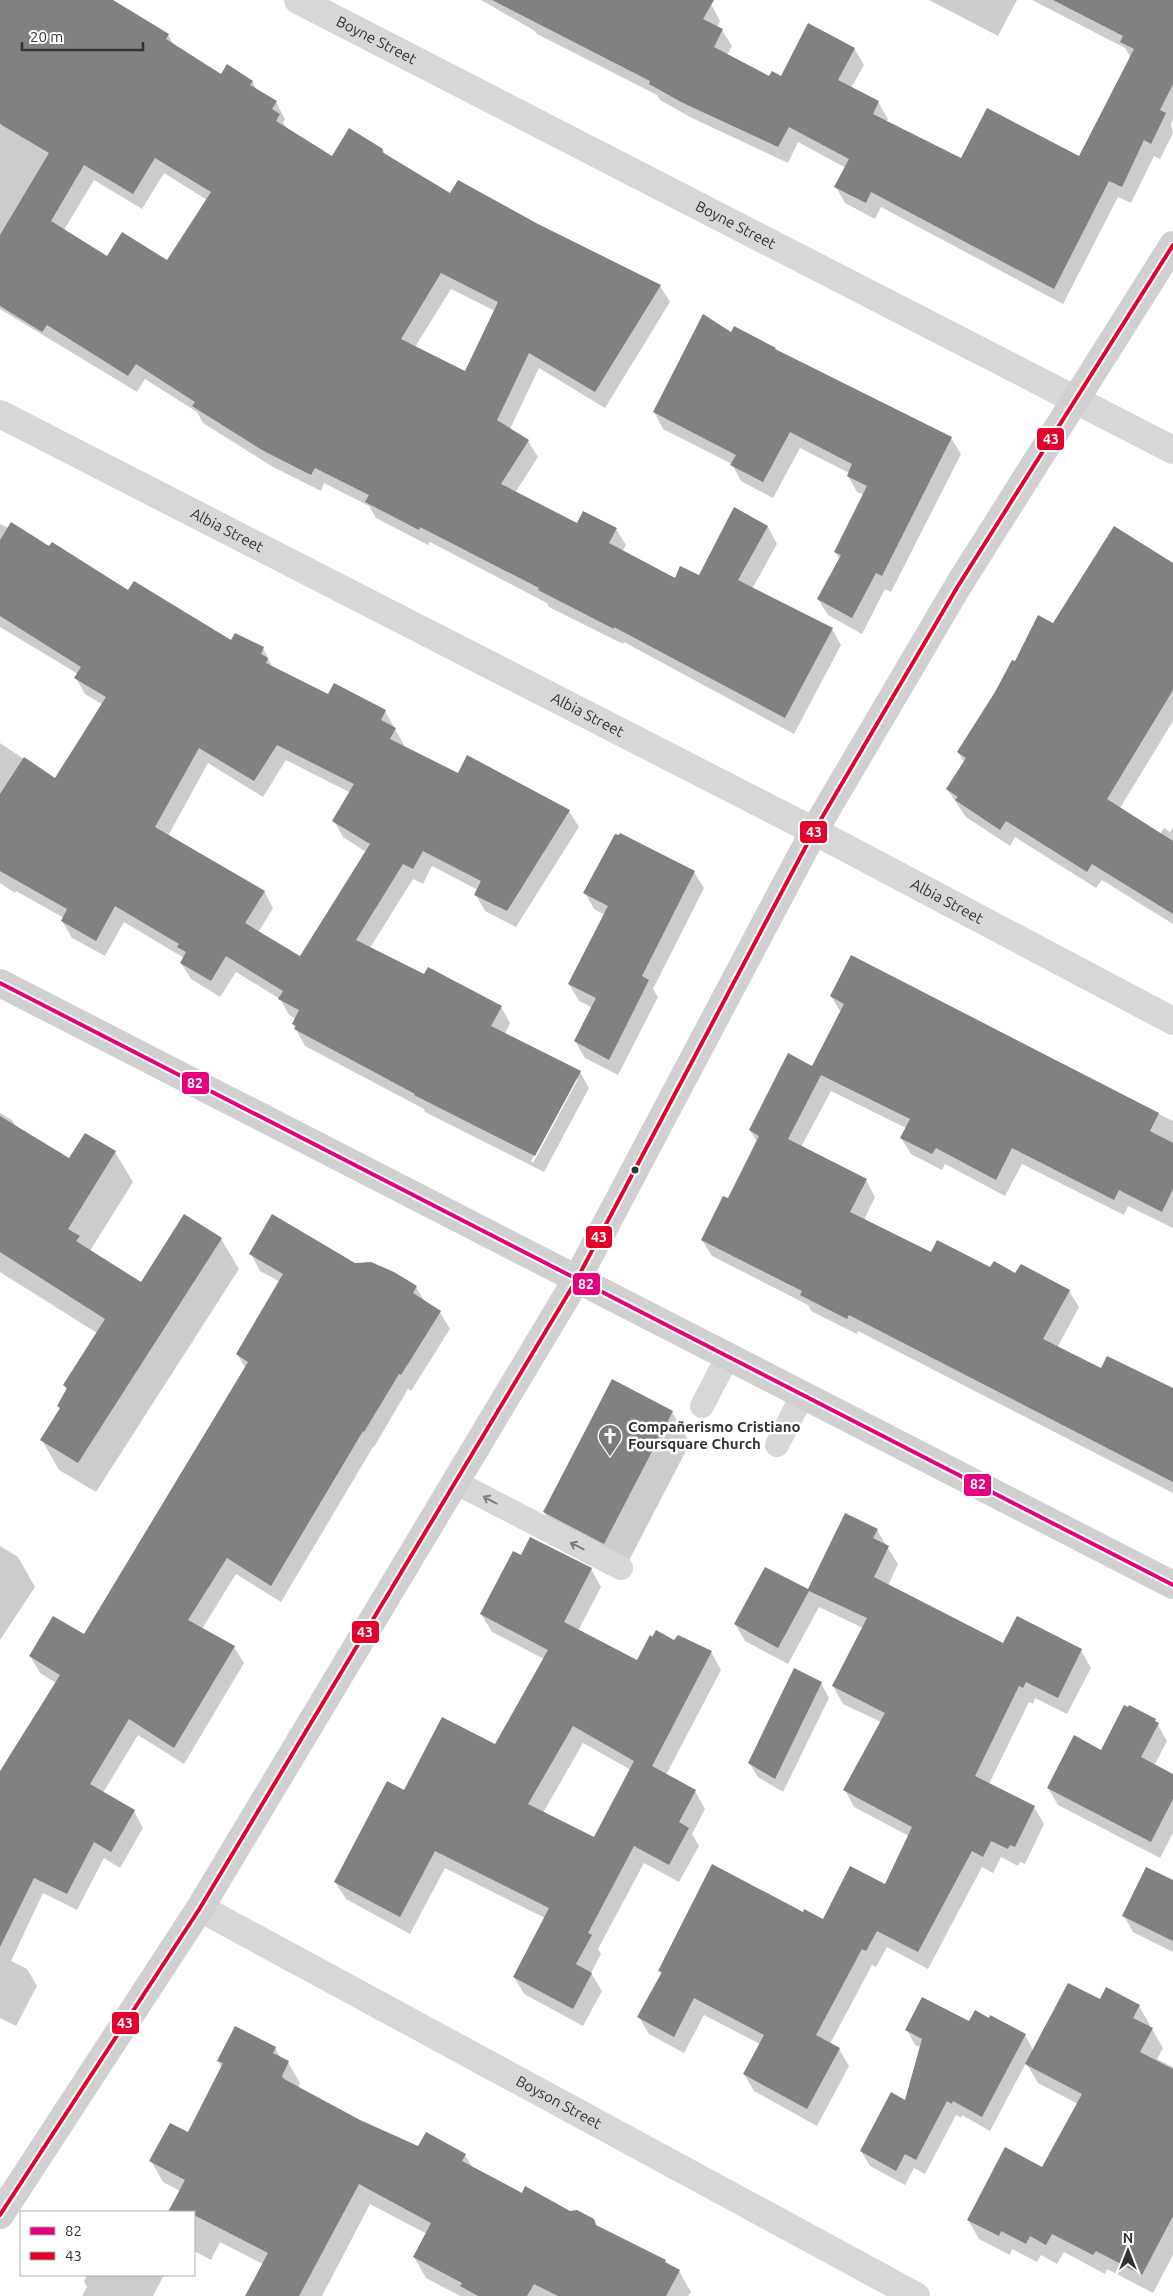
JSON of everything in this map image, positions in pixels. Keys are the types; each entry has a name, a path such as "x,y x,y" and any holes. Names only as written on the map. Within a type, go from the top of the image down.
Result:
{"street":[{"name":"Boyne Street","path":"298,0 1173,450"},
{"path":"0,2214 200,1908 576,1279 814,831 958,586 1173,245"},
{"name":"Albia Street","path":"0,414 814,831 1173,1021"},
{"path":"0,983 1173,1585"},
{"name":"Boyson Street","path":"200,1908 916,2296"}],"lane":[{"path":"702,1406 728,1356"},
{"path":"777,1445 803,1394"},
{"path":"455,1482 621,1568"}],"building":[{"path":"0,0 113,0 169,34 166,39 221,74 227,64 253,81 250,85 277,101 272,109 280,114 276,121 332,156 349,128 383,149 382,152 450,193 458,180 538,224 661,285 595,392 529,353 497,420 529,440 501,484 577,523 583,511 617,528 609,543 675,578 680,566 699,575 734,507 768,526 738,580 833,628 785,718 614,627 614,629 538,590 539,588 420,527 419,530 365,502 369,495 315,468 311,475 262,450 192,406 195,402 136,364 128,376 47,325 42,332 0,306 0,235 49,153 0,124","holes":["155,158 211,192 167,260 122,232 107,256 51,221 84,165 133,194","441,273 498,302 465,371 401,339"]},
{"path":"492,0 714,0 703,19 723,29 714,47 769,76 772,71 781,76 808,23 855,48 838,80 879,101 873,114 961,158 987,108 1079,156 1134,49 1120,42 1123,36 1053,0 1173,0 1173,84 1160,110 1166,113 1151,144 1144,140 1122,187 1109,181 1054,289 871,192 866,203 834,187 849,159 789,127 778,147 681,102 649,84 650,81"},
{"path":"703,314 731,332 734,326 775,349 952,437 882,576 876,573 852,618 817,599 841,555 834,552 867,486 847,476 852,464 790,432 763,482 730,465 736,455 653,412"},
{"path":"11,522 49,546 52,542 128,590 134,581 231,640 235,633 264,647 261,654 268,658 266,663 328,694 334,683 386,710 381,720 396,728 390,739 458,773 467,755 570,810 507,911 474,895 481,881 423,851 413,869 403,864 356,940 424,974 428,967 502,1006 491,1026 581,1071 535,1156 414,1095 294,1029 296,1026 292,1024 299,1010 278,999 283,991 226,956 211,981 180,963 186,952 177,947 179,944 115,906 96,941 61,921 67,909 0,871 0,794 24,757 55,778 106,697 74,678 81,667 0,616 0,540","holes":["277,745 354,784 332,821 370,844 300,956 245,923 265,891 155,827 199,748 254,781"]},
{"path":"1114,526 1173,563 1173,690 1107,799 1173,841 1173,914 1092,864 1087,872 1006,821 1000,830 955,800 958,797 946,789 966,758 957,752 995,692 1012,660 1015,661 1038,615 1053,623"},
{"path":"620,833 695,871 642,976 649,980 609,1060 574,1041 596,998 568,984 608,906 583,893 615,834 619,835"},
{"path":"851,955 1159,1113 1150,1131 1173,1143 1173,1189 1162,1212 1119,1190 1114,1200 1012,1148 996,1180 936,1148 932,1154 900,1138 910,1119 821,1075 788,1139 867,1179 850,1212 931,1252 937,1240 990,1267 994,1261 1015,1273 1021,1264 1070,1290 1043,1339 1101,1368 1107,1356 1173,1388 1173,1482 849,1315 847,1319 800,1295 802,1291 701,1240 723,1196 728,1198 759,1136 749,1130 788,1053 812,1066 844,1004 830,996"},
{"path":"0,1116 69,1158 85,1133 116,1151 68,1229 80,1236 76,1241 141,1282 184,1214 222,1238 78,1463 40,1440 60,1408 57,1406 67,1388 63,1385 105,1319 0,1252"},
{"path":"272,1214 355,1263 371,1262 394,1272 417,1286 413,1293 441,1311 363,1431 271,1586 227,1558 188,1620 235,1646 174,1748 129,1719 90,1784 135,1810 111,1852 94,1842 67,1894 34,1878 0,1947 0,1771 60,1675 29,1656 53,1616 84,1634 248,1362 236,1354 283,1274 249,1254"},
{"name":"Compañerismo Cristiano Foursquare Church","path":"612,1379 673,1411 604,1544 543,1512"},
{"path":"845,1513 878,1529 873,1538 889,1546 874,1577 1003,1643 1017,1616 1082,1649 1058,1698 1026,1682 1023,1688 1019,1686 975,1776 1035,1806 1015,1847 1010,1845 1008,1849 991,1841 983,1857 972,1851 918,1952 877,1931 866,1951 862,1949 816,2035 840,2048 807,2109 743,2074 764,2035 694,1998 674,2037 637,2017 662,1972 658,1971 712,1864 803,1912 804,1909 823,1919 850,1866 885,1884 912,1827 843,1790 885,1713 832,1686 867,1618 809,1591 778,1648 734,1624 765,1567 808,1589"},
{"path":"530,1537 592,1568 564,1622 637,1660 650,1635 652,1637 656,1630 674,1640 678,1635 712,1651 652,1766 696,1790 679,1822 689,1828 669,1865 634,1846 588,1933 592,1935 576,1964 592,1973 573,2009 513,1977 549,1908 435,1851 400,1917 334,1882 387,1781 404,1790 442,1717 495,1744 548,1650 480,1614 513,1551 521,1555","holes":["573,1726 634,1761 594,1837 528,1804"]},
{"path":"794,1668 822,1682 775,1779 748,1763"},
{"path":"1124,1705 1128,1707 1129,1705 1156,1719 1155,1721 1159,1723 1141,1757 1173,1774 1173,1799 1151,1842 1047,1788 1074,1735 1101,1750"},
{"path":"1146,1867 1173,1880 1173,1941 1122,1916"},
{"path":"1068,1983 1100,1999 1106,1987 1140,2005 1133,2018 1153,2028 1140,2052 1173,2069 1173,2216 1142,2275 1096,2251 1093,2255 1052,2234 1046,2245 1030,2236 1026,2244 1001,2231 999,2236 967,2220 1005,2147 1042,2167 1082,2094 1025,2064"},
{"path":"922,1997 969,2021 975,2010 989,2018 990,2015 1026,2034 982,2117 953,2101 952,2104 947,2101 916,2160 905,2154 896,2171 860,2151 891,2092 905,2100 922,2039 905,2030"},
{"path":"235,2026 276,2047 273,2053 289,2061 282,2076 284,2079 360,2120 418,2146 426,2132 466,2154 462,2161 522,2193 525,2186 570,2211 577,2210 594,2219 596,2225 666,2260 665,2262 680,2270 666,2296 558,2296 534,2284 527,2296 478,2296 460,2286 462,2283 413,2257 431,2223 359,2184 299,2296 245,2296 268,2253 195,2216 195,2211 169,2211 185,2180 149,2161 170,2123 188,2132 223,2063 217,2061"}],"transit line":[{"name":"43","path":"0,2215 200,1908 577,1279 814,831 958,586 1173,245"},
{"name":"82","path":"0,983 1173,1585"}],"place":[{"name":"Compañerismo Cristiano Foursquare Church","path":"610,1457"}]}
